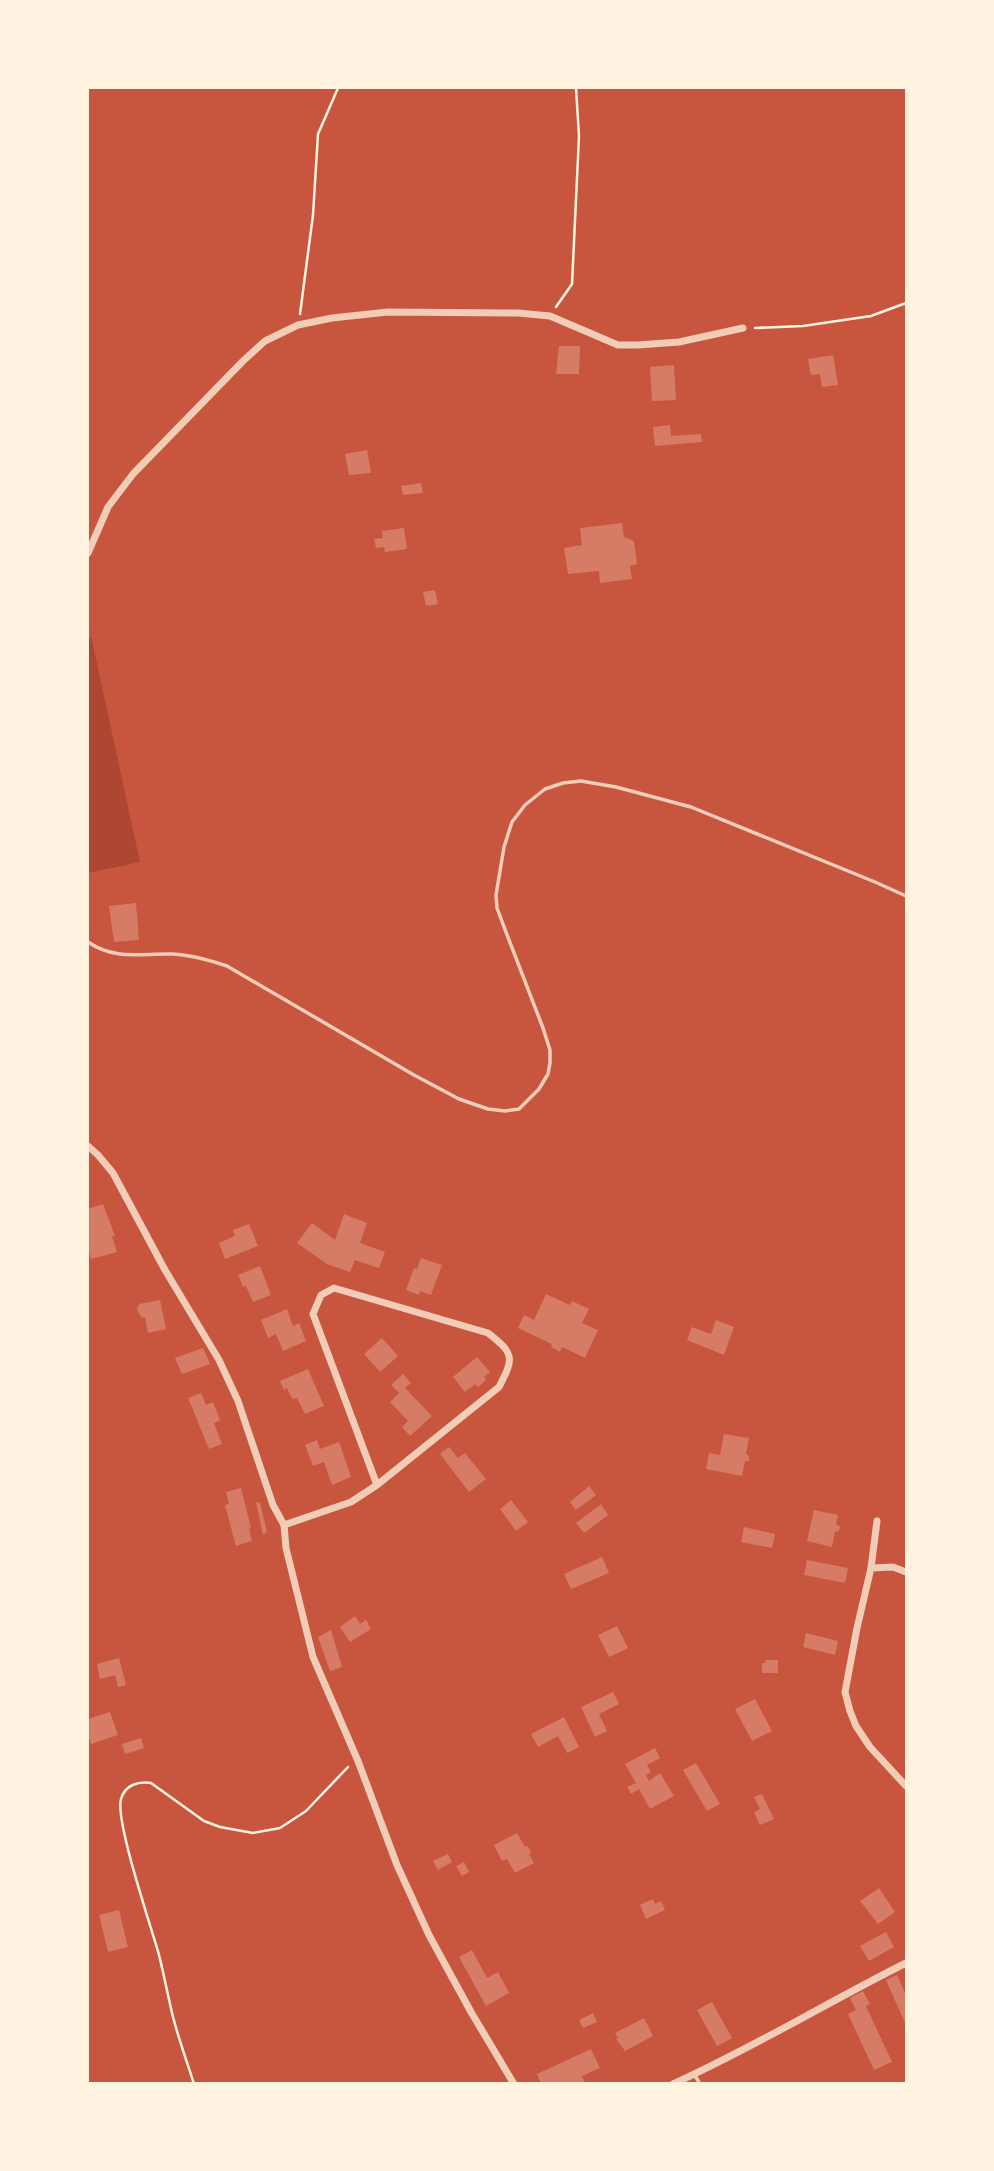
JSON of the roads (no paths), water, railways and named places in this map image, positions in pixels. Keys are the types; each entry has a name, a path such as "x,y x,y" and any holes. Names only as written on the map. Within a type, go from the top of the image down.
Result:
{"street":[{"path":"88,553 108,507 133,474 265,341 298,325 388,312 467,311 550,316 618,345 679,342 743,328"},
{"path":"88,1146 113,1173 165,1270 219,1360 238,1401 273,1504 284,1525 286,1548 313,1657 358,1761 397,1865 429,1935 514,2084"},
{"path":"284,1525 351,1502 377,1485 499,1387 510,1366 506,1348 488,1333 334,1287 321,1295 313,1314 377,1485"},
{"path":"877,1521 871,1568 845,1692 856,1726 870,1747 906,1786"},
{"path":"871,1568 893,1567 906,1572"},
{"path":"673,2084 724,2061 906,1963"}],"lane":[{"path":"88,942 111,954 174,954 204,958 227,966 460,1099 488,1109 505,1111 519,1110 539,1089 548,1074 550,1063 547,1039 497,908 496,895 504,847 512,822 525,805 545,789 581,781 616,787 691,807 862,876 906,897"},
{"path":"694,2074 700,2084"}]}
